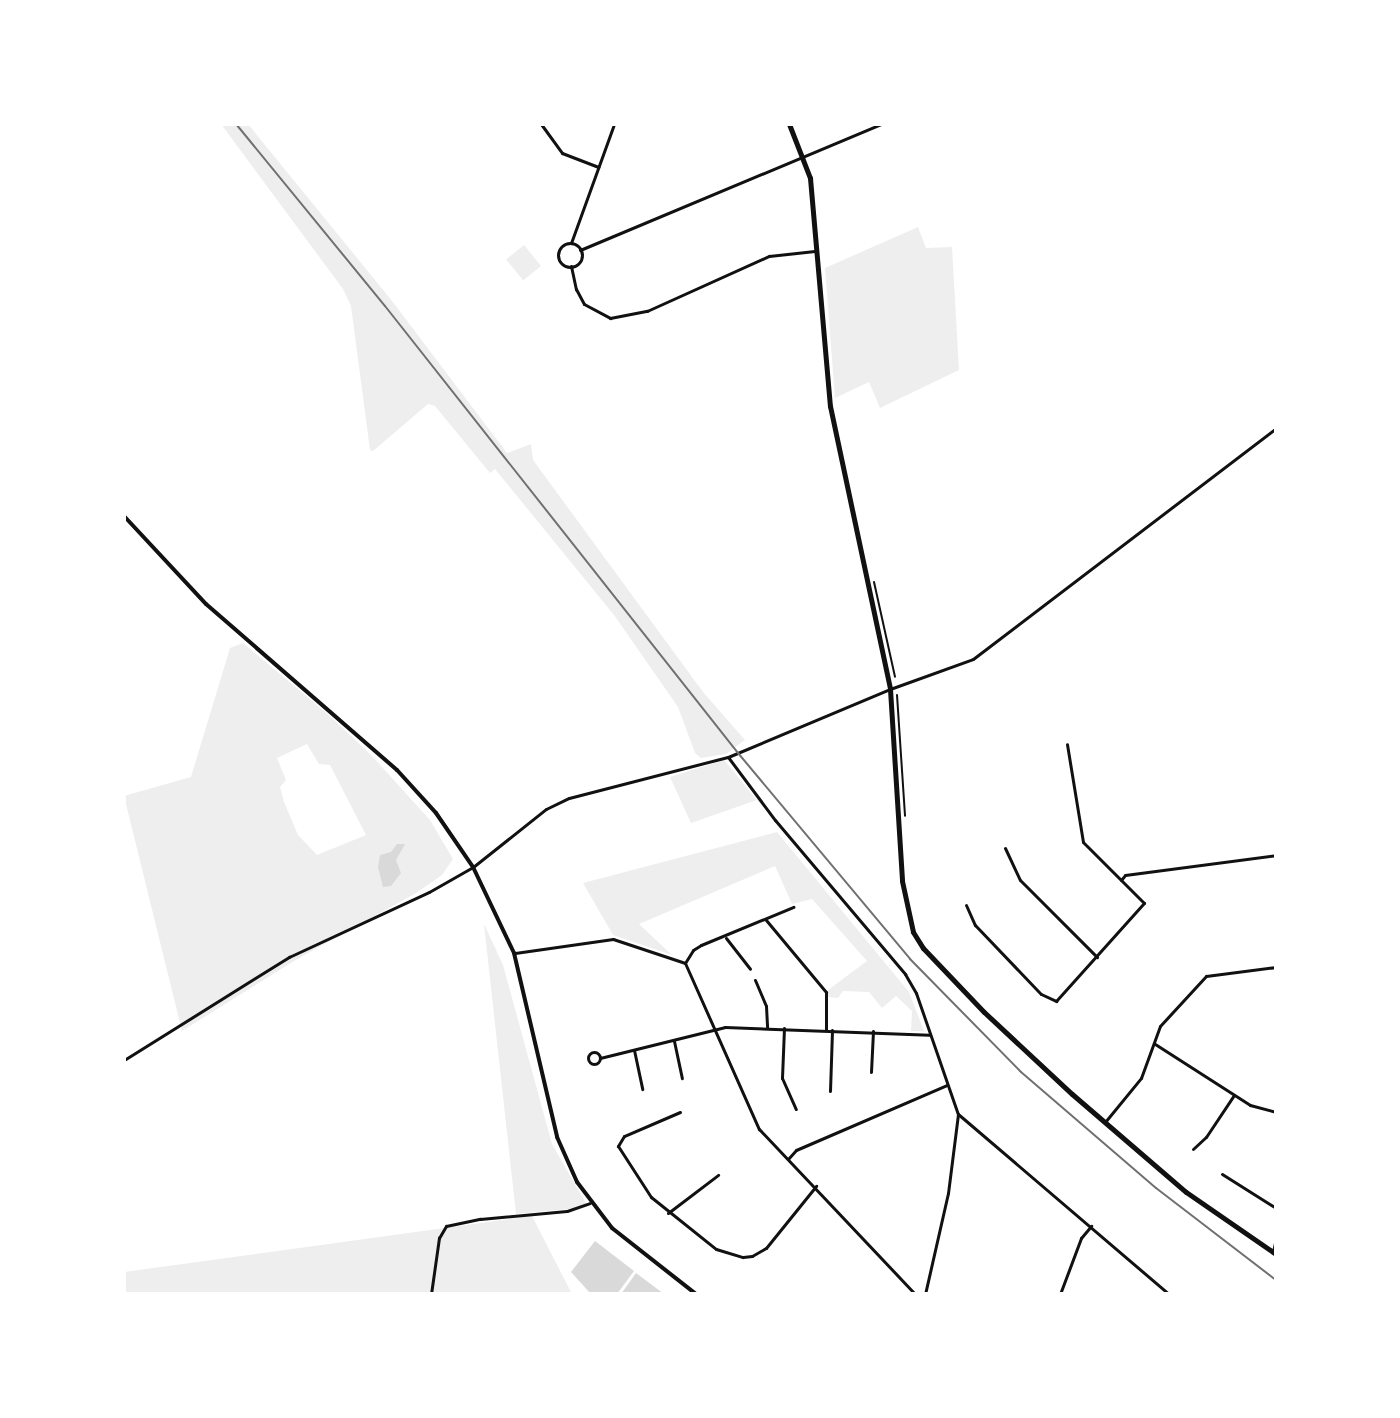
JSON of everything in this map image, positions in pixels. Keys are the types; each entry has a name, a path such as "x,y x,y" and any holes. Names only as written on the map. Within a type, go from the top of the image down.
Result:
{"main road":[{"path":"789,124 804,157 814,197 815,251 830,406 893,688 902,881 913,932 923,948 984,1012 1105,1122 1186,1192 1275,1253"}],"street":[{"path":"541,124 562,153 598,167"},
{"path":"571,243 614,124"},
{"path":"580,250 881,124"},
{"path":"571,243 580,250"},
{"path":"571,243 564,245 558,255 562,263 571,266"},
{"path":"571,266 580,260 580,250"},
{"path":"571,266 576,289 584,304 610,318 647,311 769,256 815,251"},
{"path":"124,1060 289,957 429,892 473,867 546,809 569,798 728,757 893,688 973,659 1276,428"},
{"path":"124,516 206,604 397,770 436,813 473,867 514,953 557,1137 590,1203 639,1251 696,1294"},
{"path":"966,905 975,925 1048,998 1056,1001 1144,903 1083,842 1067,744"},
{"path":"728,757 775,820 905,974 916,993 958,1114 948,1193 925,1294"},
{"path":"1005,848 1020,880 1097,957"},
{"path":"1121,880 1125,875 1276,855"},
{"path":"685,963 693,950 793,907"},
{"path":"766,920 826,992 826,1030"},
{"path":"726,938 750,969"},
{"path":"514,953 613,939 685,963 759,1129 915,1294"},
{"path":"1105,1122 1141,1078 1160,1026 1206,976 1276,967"},
{"path":"755,980 766,1006 767,1027"},
{"path":"600,1058 714,1029 767,1027 929,1035"},
{"path":"784,1028 782,1078 796,1109"},
{"path":"830,1091 832,1030"},
{"path":"871,1072 873,1031"},
{"path":"674,1041 682,1078"},
{"path":"1154,1043 1206,1073 1250,1105 1276,1112"},
{"path":"634,1050 642,1089"},
{"path":"788,1159 796,1150 947,1085"},
{"path":"1193,1149 1206,1137 1234,1095"},
{"path":"680,1112 624,1136 618,1146 636,1178 668,1213 716,1249 733,1256 752,1256 766,1248 816,1186"},
{"path":"958,1114 1169,1294"},
{"path":"1222,1174 1276,1208"},
{"path":"668,1213 718,1175"},
{"path":"431,1294 439,1238 446,1226 480,1219 567,1211 590,1203"},
{"path":"1060,1294 1081,1238 1091,1226"},
{"path":"1275,1253 1276,1238"}],"path":[{"path":"873,575 893,688 905,822"}],"shaded area":[{"path":"221,124 248,124 392,301 507,453 531,444 533,460 703,692 745,740 726,754 701,758 695,753 678,707 614,615 495,469 490,473 435,406 428,404 373,451 370,450 351,306 343,289"},
{"path":"918,227 926,248 952,247 959,370 880,408 869,382 835,398 825,268"},
{"path":"524,245 541,266 523,280 506,259"},
{"path":"243,643 329,715 371,755 430,820 453,859 442,875 416,893 294,961 182,1031 124,796 191,777 230,648","holes":["307,744 319,764 330,765 366,835 317,855 298,835 284,802 280,787 286,780 277,758"]},
{"path":"724,760 757,800 691,823 670,777"},
{"path":"777,832 909,992 924,1031 911,1031 912,1011 896,996 882,1008 869,992 843,991 838,998 828,997 828,990 867,961 812,899 792,904 775,866 639,924 672,955 613,935 583,883"},
{"path":"397,844 405,844 396,860 401,873 391,886 383,887 378,867 380,855 391,852"},
{"path":"484,924 503,965 552,1144 588,1207 516,1214"},
{"path":"532,1216 572,1294 124,1294 124,1272"},
{"path":"595,1241 634,1271 617,1294 591,1294 571,1272"},
{"path":"636,1273 664,1294 621,1294"}],"railway":[{"path":"236,124 385,306 738,753 910,959 1021,1072 1156,1188 1276,1280"}]}
